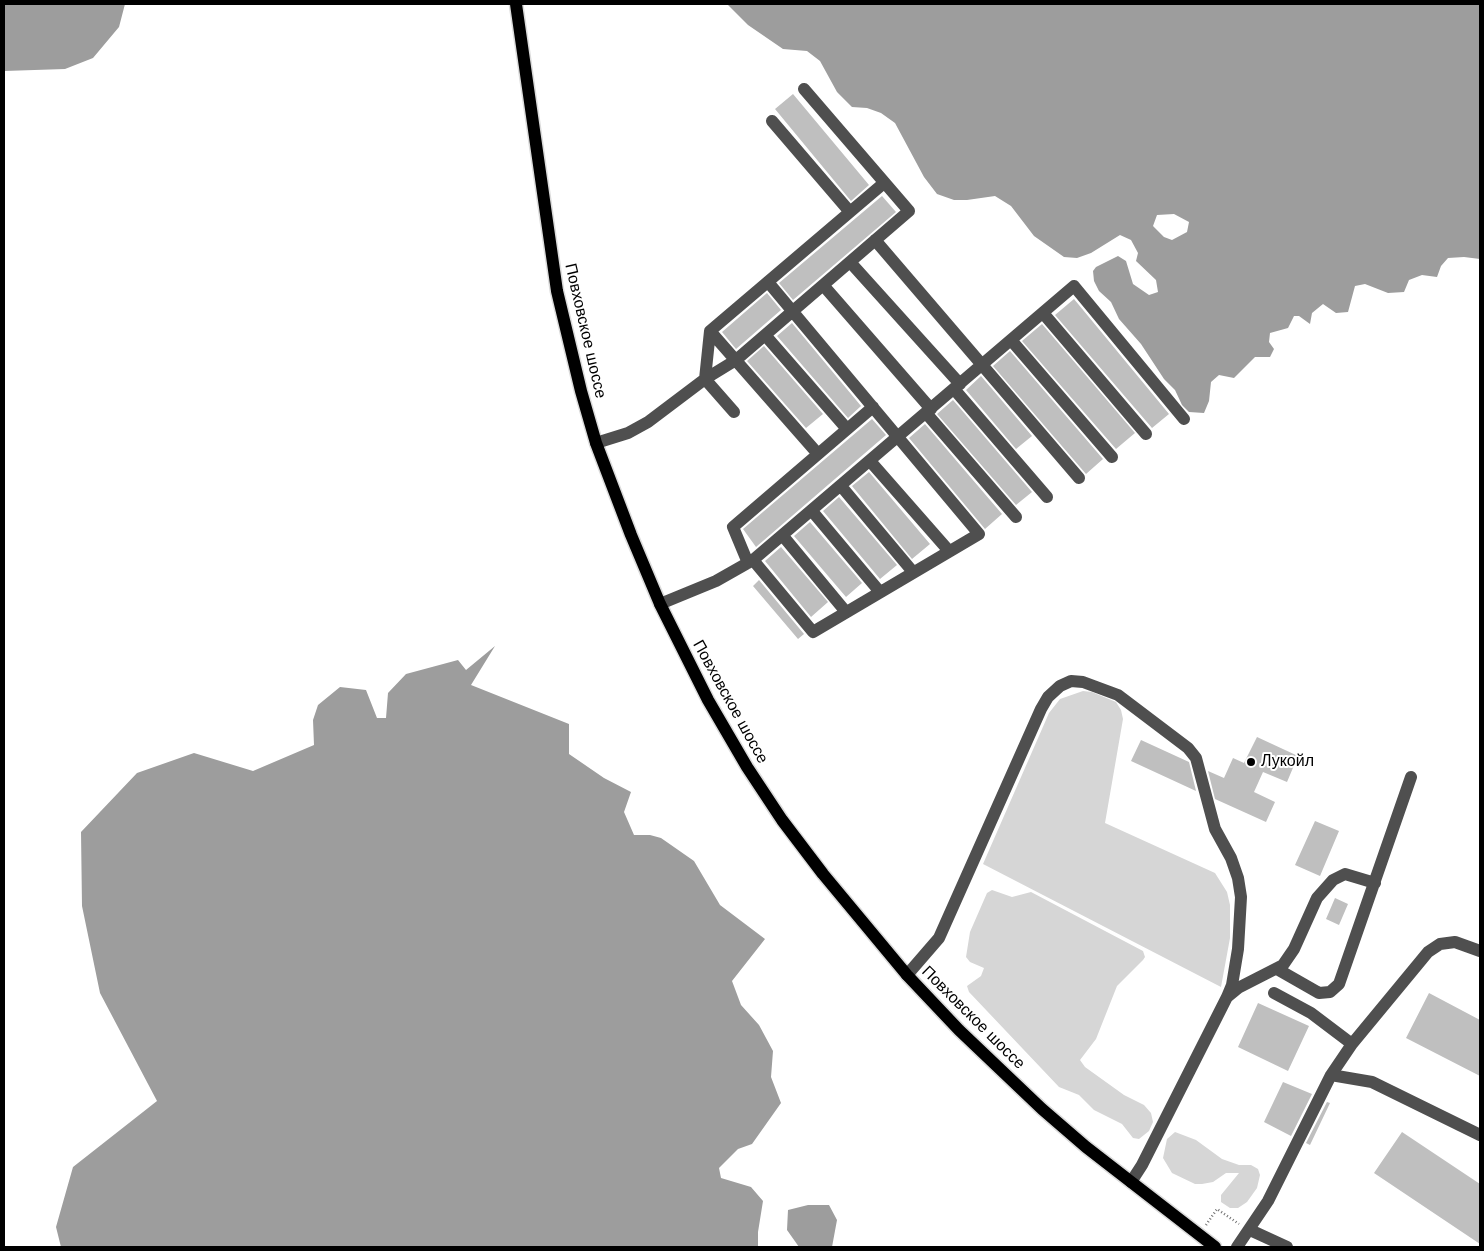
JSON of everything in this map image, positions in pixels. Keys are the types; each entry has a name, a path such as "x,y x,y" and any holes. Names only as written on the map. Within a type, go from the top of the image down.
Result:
{"main road":[{"name":"Повховское шоссе","path":"516,4 557,291 570,349 596,443 660,604 708,700 747,767 782,820 823,874 907,975 959,1030 1042,1109 1131,1182 1215,1247"}],"lane":[{"path":"596,443 628,433 648,422 705,379 736,360 909,211 804,89"},
{"path":"772,121 850,212"},
{"path":"734,412 705,379 710,331 884,183"},
{"path":"875,240 1080,478"},
{"path":"850,262 957,387 1047,497"},
{"path":"768,282 793,311 979,534 813,632 750,561 733,527 873,407"},
{"path":"823,285 1016,517"},
{"path":"660,604 698,590 750,561 783,536 1074,286 1184,419"},
{"path":"1043,313 1146,434"},
{"path":"710,331 818,454"},
{"path":"765,335 846,430"},
{"path":"1012,340 1112,457"},
{"path":"870,461 949,551"},
{"path":"841,486 913,572"},
{"path":"812,510 880,592"},
{"path":"783,536 846,612"},
{"path":"907,975 939,938 1040,709 1048,697 1060,686 1071,681 1098,686 1118,695 1188,748 1196,758 1214,829 1231,858 1240,888 1241,917 1232,985 1228,997 1146,1158 1131,1182"},
{"path":"1278,969 1319,993 1330,992 1335,989 1343,978 1411,777"},
{"path":"1228,997 1238,988 1278,969 1289,958 1317,898 1333,880 1345,874 1375,883"},
{"path":"1237,1247 1268,1201 1331,1075 1352,1044 1428,952 1440,944 1454,942 1480,951"},
{"path":"1274,993 1311,1013 1352,1044"},
{"path":"1331,1075 1372,1082 1480,1135"},
{"path":"1250,1230 1287,1247"}],"path":[{"path":"1200,1235 1217,1209 1250,1230"}],"shaded area":[{"path":"4,4 125,4 119,27 93,58 65,69 4,71"},
{"path":"727,4 1480,4 1480,259 1448,258 1441,266 1437,277 1422,275 1409,280 1404,292 1388,293 1365,284 1355,286 1348,312 1336,313 1323,304 1312,313 1310,324 1299,316 1294,316 1288,328 1270,333 1269,342 1274,349 1270,357 1255,357 1234,378 1219,375 1211,382 1209,401 1204,413 1189,412 1182,405 1175,390 1164,379 1141,344 1119,319 1111,302 1099,291 1094,281 1093,271 1096,267 1118,256 1126,261 1133,284 1149,295 1158,292 1156,280 1136,261 1138,253 1131,240 1120,235 1091,253 1077,258 1064,257 1034,236 1011,206 995,196 954,200 937,194 924,177 895,123 881,113 867,108 852,107 837,92 820,61 807,51 783,49 748,25","holes":["1174,214 1189,222 1187,232 1172,240 1164,237 1153,226 1157,215"]},
{"path":"495,646 471,685 569,724 569,754 604,778 631,792 624,812 634,835 650,835 661,838 694,861 720,905 765,939 732,981 741,1005 759,1025 773,1051 771,1077 781,1103 752,1144 738,1149 719,1168 721,1178 751,1187 763,1201 758,1232 758,1247 61,1247 56,1227 73,1167 157,1101 100,993 82,906 81,832 137,773 194,753 253,771 314,745 313,720 318,705 340,687 366,690 377,718 386,718 388,693 406,674 458,660 466,670"},
{"path":"1083,691 1092,692 1116,702 1121,710 1123,719 1105,823 1215,873 1227,892 1230,905 1230,938 1221,987 983,864 1049,713 1060,699"},
{"path":"992,890 1012,897 1031,892 1143,951 1145,957 1143,960 1117,986 1096,1039 1080,1060 1085,1067 1124,1095 1144,1105 1151,1113 1153,1122 1149,1131 1139,1139 1133,1138 1122,1124 1094,1110 1079,1095 1059,1087 969,992 967,986 981,976 984,968 970,962 966,957 970,932 987,893"},
{"path":"1175,1132 1196,1140 1222,1159 1239,1165 1251,1165 1258,1169 1260,1175 1257,1188 1247,1202 1238,1208 1230,1208 1221,1202 1221,1195 1239,1173 1226,1173 1213,1182 1195,1184 1172,1173 1163,1158 1167,1139"},
{"path":"808,1205 829,1205 837,1220 832,1247 799,1247 787,1230 788,1210"}],"building":[{"path":"793,94 869,185 851,201 775,109"},
{"path":"882,196 896,212 793,300 779,283"},
{"path":"767,293 781,310 736,349 722,332"},
{"path":"1074,299 1169,414 1152,428 1055,315"},
{"path":"792,323 861,406 848,418 777,336"},
{"path":"1042,324 1135,433 1116,449 1022,341"},
{"path":"764,346 823,414 806,428 747,361"},
{"path":"1010,351 1103,459 1086,474 993,366"},
{"path":"981,376 1032,436 1016,449 966,390"},
{"path":"953,400 1032,492 1016,505 937,414"},
{"path":"872,419 886,435 756,547 743,529"},
{"path":"925,424 1002,514 985,529 909,438"},
{"path":"869,472 930,544 912,559 852,486"},
{"path":"839,497 897,565 880,579 823,511"},
{"path":"810,522 862,583 846,597 794,536"},
{"path":"781,547 828,602 811,617 765,561"},
{"path":"759,580 804,634 798,639 753,586"},
{"path":"1257,737 1298,756 1287,782 1263,772 1254,792 1275,802 1266,822 1215,799 1208,771 1224,778 1233,758 1244,763"},
{"path":"1141,740 1189,762 1196,791 1131,761"},
{"path":"1315,821 1339,831 1320,876 1295,865"},
{"path":"1335,898 1348,904 1339,925 1326,919"},
{"path":"1429,993 1480,1020 1480,1076 1406,1038"},
{"path":"1258,1003 1309,1026 1288,1071 1238,1047"},
{"path":"1283,1082 1312,1094 1291,1136 1264,1122"},
{"path":"1327,1102 1330,1103 1310,1145 1306,1143"},
{"path":"1402,1132 1480,1184 1480,1244 1374,1173"}],"place":[{"name":"Лукойл","path":"1251,762"}]}
